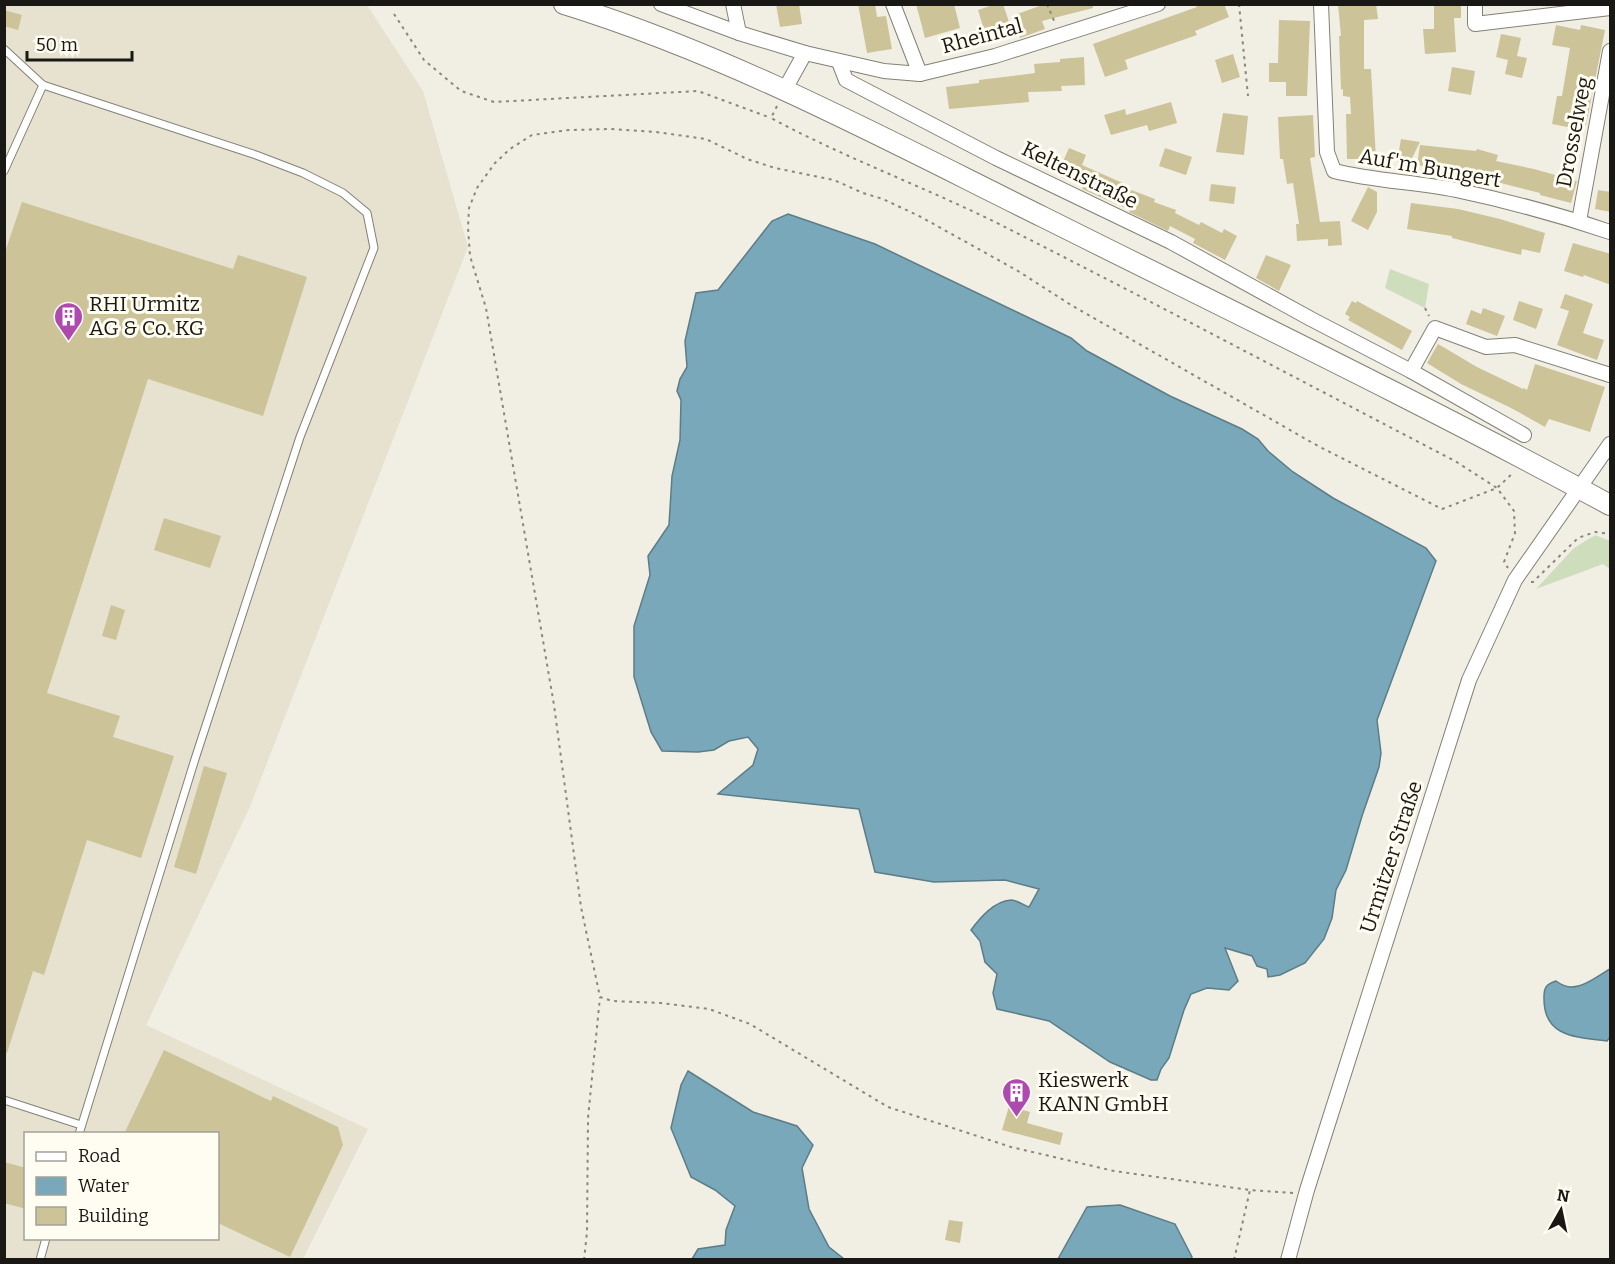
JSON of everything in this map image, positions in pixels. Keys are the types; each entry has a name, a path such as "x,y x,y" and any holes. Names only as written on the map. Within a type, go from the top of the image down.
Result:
{"street":[{"path":"564,4 616,20 785,89 1290,340 1611,506"},
{"name":"Rheintal","path":"661,4 739,33 805,53 884,71 920,74 1060,37 1158,4"},
{"path":"733,4 739,33"},
{"name":"Rheintal","path":"893,4 920,74"},
{"name":"Auf'm Bungert","path":"1321,4 1327,152 1334,171 1353,176 1456,190 1579,221 1611,232"},
{"path":"1475,4 1475,24 1611,8"},
{"name":"Drosselweg","path":"1579,221 1611,51"},
{"path":"785,89 805,53"},
{"name":"Keltenstraße","path":"839,62 846,80 996,158 1171,242 1411,371 1524,435"},
{"path":"1411,371 1436,328 1486,347 1515,345 1611,375"},
{"name":"Urmitzer Straße","path":"1288,1260 1307,1190 1469,680 1515,580 1611,444"}],"lane":[{"path":"4,49 43,85 256,155 303,173 343,192 367,213 374,248 300,437 195,759 79,1132"},
{"path":"4,171 43,85"},
{"path":"4,1100 81,1125"},
{"path":"40,1260 46,1240"}],"path":[{"path":"1047,4 1060,37"},
{"path":"1239,4 1248,96"},
{"path":"394,14 424,60 461,91 494,102 698,91 771,118 808,138 999,224 1455,460 1497,488 1514,511 1515,533 1504,562 1515,580 1533,582 1578,538 1595,532 1611,534"},
{"path":"771,118 785,89"},
{"path":"584,1260 587,1232 588,1118 600,997 581,907 554,705 486,308 470,256 468,227 469,208 477,188 495,163 510,149 532,135 569,130 610,129 656,132 706,140 747,159 775,168 834,180 921,217 1318,446 1442,509 1497,488"},
{"path":"600,997 612,1001 661,1003 710,1009 750,1024 888,1107 1011,1147 1114,1171 1290,1194 1307,1190"},
{"path":"1234,1260 1250,1190"}],"shaded area":[{"path":"5,5 367,5 423,91 468,247 249,809 146,1025 368,1129 303,1259 5,1260"}],"green space":[{"path":"1390,269 1429,284 1425,308 1385,288"},
{"path":"1595,535 1610,541 1610,569 1603,564 1536,589 1574,548"}],"water":[{"path":"788,214 875,244 1071,338 1087,351 1170,396 1242,429 1258,439 1268,451 1293,472 1333,498 1426,548 1436,561 1377,720 1381,753 1379,767 1346,870 1336,890 1332,918 1324,939 1305,963 1280,975 1268,977 1267,969 1257,966 1252,956 1225,948 1238,981 1229,990 1207,988 1191,994 1169,1058 1157,1080 1151,1080 1110,1062 1049,1021 997,1009 993,993 997,974 985,962 980,941 971,930 983,915 999,903 1013,900 1029,907 1039,889 1005,880 934,882 875,872 859,809 718,794 753,765 758,749 748,737 729,741 714,750 662,751 651,732 634,677 634,626 650,575 648,556 669,525 672,476 680,440 681,400 677,391 680,379 687,367 685,341 696,293 718,290 772,221"},
{"path":"1610,969 1610,1037 1607,1041 1573,1036 1555,1027 1545,1010 1544,994 1548,985 1556,981 1570,987 1577,986"},
{"path":"688,1071 753,1112 797,1126 813,1145 802,1168 809,1209 829,1247 844,1259 692,1259 698,1249 725,1245 726,1230 735,1206 715,1190 691,1177 671,1128 681,1085"},
{"path":"1120,1205 1175,1224 1191,1259 1058,1259 1087,1207"}],"building":[{"path":"776,4 799,4 802,24 780,27"},
{"path":"858,4 875,4 877,17 886,16 892,49 867,53"},
{"path":"916,4 954,4 960,28 925,38"},
{"path":"1003,4 1010,25 985,33 978,10"},
{"path":"1045,4 1093,4 1093,8 1042,21 1045,29 1020,38 1012,16"},
{"path":"1196,4 1224,4 1229,17 1195,31 1197,35 1125,60 1128,69 1105,77 1093,44 1197,7"},
{"path":"1338,4 1376,4 1378,19 1364,20 1364,69 1371,69 1376,159 1347,159 1346,114 1351,114 1350,97 1343,96 1343,89 1341,90 1339,36 1341,36"},
{"path":"1434,4 1461,4 1461,18 1454,18 1456,52 1425,54 1423,29 1434,29"},
{"path":"4,10 22,15 18,30 4,26"},
{"path":"1279,20 1310,21 1307,96 1286,96 1286,82 1269,82 1269,63 1278,63"},
{"path":"1556,25 1580,30 1581,25 1605,30 1586,125 1574,122 1573,128 1552,124 1557,96 1562,96 1570,48 1552,45"},
{"path":"1501,34 1521,38 1517,56 1527,58 1522,78 1505,74 1508,60 1496,57"},
{"path":"1233,54 1240,77 1222,83 1215,60"},
{"path":"1084,57 1085,85 1061,86 1062,91 1028,92 1029,102 949,109 946,87 1035,73 1034,64"},
{"path":"1452,67 1475,71 1471,95 1448,91"},
{"path":"1171,102 1177,123 1149,131 1147,125 1111,135 1104,115 1125,109 1126,115"},
{"path":"1223,113 1248,116 1244,155 1216,152"},
{"path":"1313,115 1315,157 1310,158 1320,222 1340,221 1342,245 1328,246 1328,239 1297,241 1296,224 1299,224 1293,183 1287,184 1283,159 1280,159 1278,117"},
{"path":"1401,139 1420,142 1409,164 1397,162"},
{"path":"1420,145 1476,151 1477,149 1498,155 1496,161 1577,181 1571,203 1470,175 1471,173 1417,165"},
{"path":"1069,148 1086,155 1082,165 1127,185 1126,188 1155,199 1154,202 1176,210 1175,213 1199,225 1201,222 1222,233 1224,229 1237,236 1225,260 1193,243 1195,239 1170,226 1168,231 1129,212 1130,210 1082,189 1083,186 1057,175"},
{"path":"1165,148 1192,157 1186,175 1159,166"},
{"path":"1211,184 1236,187 1234,204 1209,201"},
{"path":"1368,187 1377,192 1377,212 1368,230 1351,221"},
{"path":"1598,190 1611,192 1611,212 1595,209"},
{"path":"22,202 233,269 238,255 307,277 263,416 148,379 47,693 120,716 113,737 174,756 141,858 87,840 44,975 33,971 7,1053 4,1052 4,255"},
{"path":"1411,203 1458,209 1545,233 1540,253 1522,249 1521,255 1452,238 1452,236 1407,229"},
{"path":"1573,243 1611,254 1611,285 1584,275 1583,277 1564,271"},
{"path":"1266,255 1291,265 1279,291 1256,278"},
{"path":"1565,294 1593,304 1583,333 1604,340 1597,360 1557,345 1569,311 1560,308"},
{"path":"1352,301 1356,303 1357,301 1412,331 1402,350 1348,320 1350,317 1345,314"},
{"path":"1519,301 1543,309 1536,329 1513,320"},
{"path":"1483,308 1505,316 1497,336 1466,324 1471,310 1481,314"},
{"path":"1438,344 1477,367 1523,389 1527,390 1535,364 1605,387 1590,432 1549,419 1545,427 1461,384 1427,363"},
{"path":"164,518 221,536 210,568 154,550"},
{"path":"111,605 125,610 116,640 102,636"},
{"path":"204,766 227,773 196,874 174,867"},
{"path":"164,1050 271,1101 273,1096 338,1127 343,1145 290,1257 219,1223 219,1132 125,1132"},
{"path":"1009,1106 1030,1112 1027,1123 1063,1133 1060,1145 1002,1130"},
{"path":"4,1162 24,1167 24,1208 4,1203"},
{"path":"949,1220 963,1222 960,1243 945,1240"}],"place":[{"name":"RHI Urmitz AG & Co. KG","path":"68,342"},
{"name":"Kieswerk KANN GmbH","path":"1017,1118"}]}
